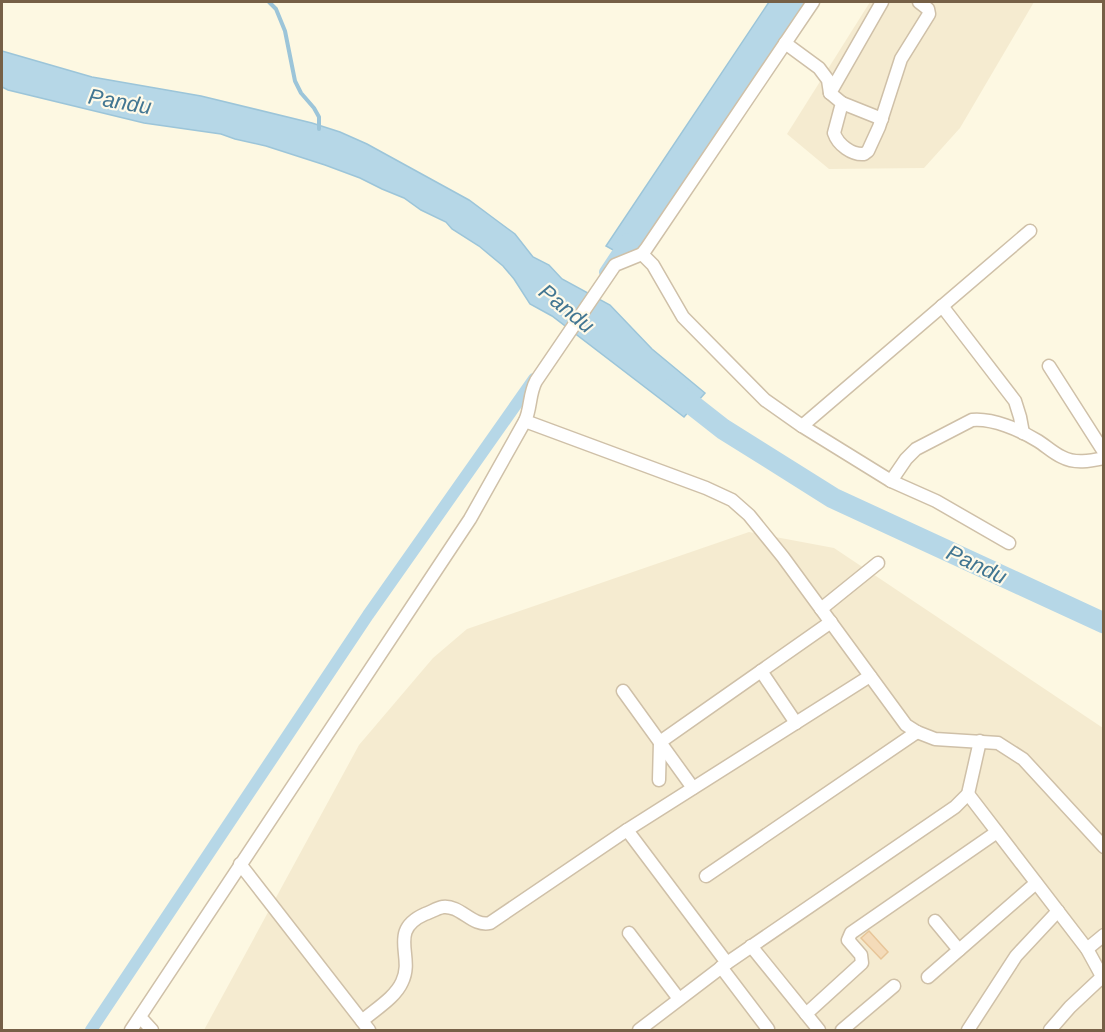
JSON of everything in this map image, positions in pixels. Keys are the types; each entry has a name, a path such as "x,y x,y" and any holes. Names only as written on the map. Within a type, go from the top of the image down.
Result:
{"street":[{"path":"131,1030 470,519 525,422 536,381 615,265 642,254 813,2"},
{"path":"830,93 882,2"},
{"path":"842,103 834,134 838,142 854,154 864,154 868,151 882,119 901,59 929,14 928,9 919,2"},
{"path":"785,43 819,68 828,80 830,93 842,103 882,119"},
{"path":"802,426 1030,231"},
{"path":"642,254 653,265 683,316 765,400 878,475 936,501 1009,543"},
{"path":"942,306 1015,401 1023,433"},
{"path":"1049,366 1104,452"},
{"path":"891,481 916,449 972,420 988,421 1023,433 1062,458 1082,461 1104,458"},
{"path":"525,422 706,488 732,500 749,515 906,725 926,737 947,741 998,743 1023,759 1104,847"},
{"path":"821,609 878,563"},
{"path":"660,742 831,622"},
{"path":"761,671 796,723"},
{"path":"240,864 365,1026 403,981 405,972 403,941 410,923 415,919 445,907 481,923 490,924 627,830 870,676"},
{"path":"623,691 693,788"},
{"path":"706,876 917,732"},
{"path":"639,1030 724,965 955,807 968,794 980,741"},
{"path":"659,780 660,742"},
{"path":"968,794 1087,949 1103,979 1070,1007 1050,1030"},
{"path":"627,830 768,1029"},
{"path":"806,1014 862,963 861,955 848,940 850,933 997,832"},
{"path":"928,976 1036,883"},
{"path":"968,1030 1016,956 1058,911"},
{"path":"935,921 959,950"},
{"path":"629,933 679,999"},
{"path":"1087,949 1104,935"},
{"path":"751,946 819,1030"},
{"path":"842,1030 894,986"},
{"path":"140,1017 152,1030"}],"shaded area":[{"path":"870,2 1034,2 960,128 924,168 829,169 787,134"},
{"path":"749,532 834,548 1103,728 1103,1030 204,1030 359,745 433,658 467,629"}],"water":[{"path":"769,2 807,2 631,260 606,246"},
{"path":"2,51 92,77 201,96 312,123 367,144 469,200 515,234 533,257 549,265 562,279 610,305 652,349 705,393 684,417 552,316 530,304 503,266 479,246 452,229 446,222 421,210 404,198 360,178 266,146 221,134 144,123 8,90 2,87"}],"building":[{"path":"869,931 888,952 881,959 861,938"}],"waterway":[{"path":"269,2 276,9 285,31 295,81 319,117 319,129"},
{"path":"605,272 627,239"},
{"path":"91,1030 368,615 534,379"},
{"name":"Pandu","path":"672,389 723,429 833,498 1104,623"}]}
